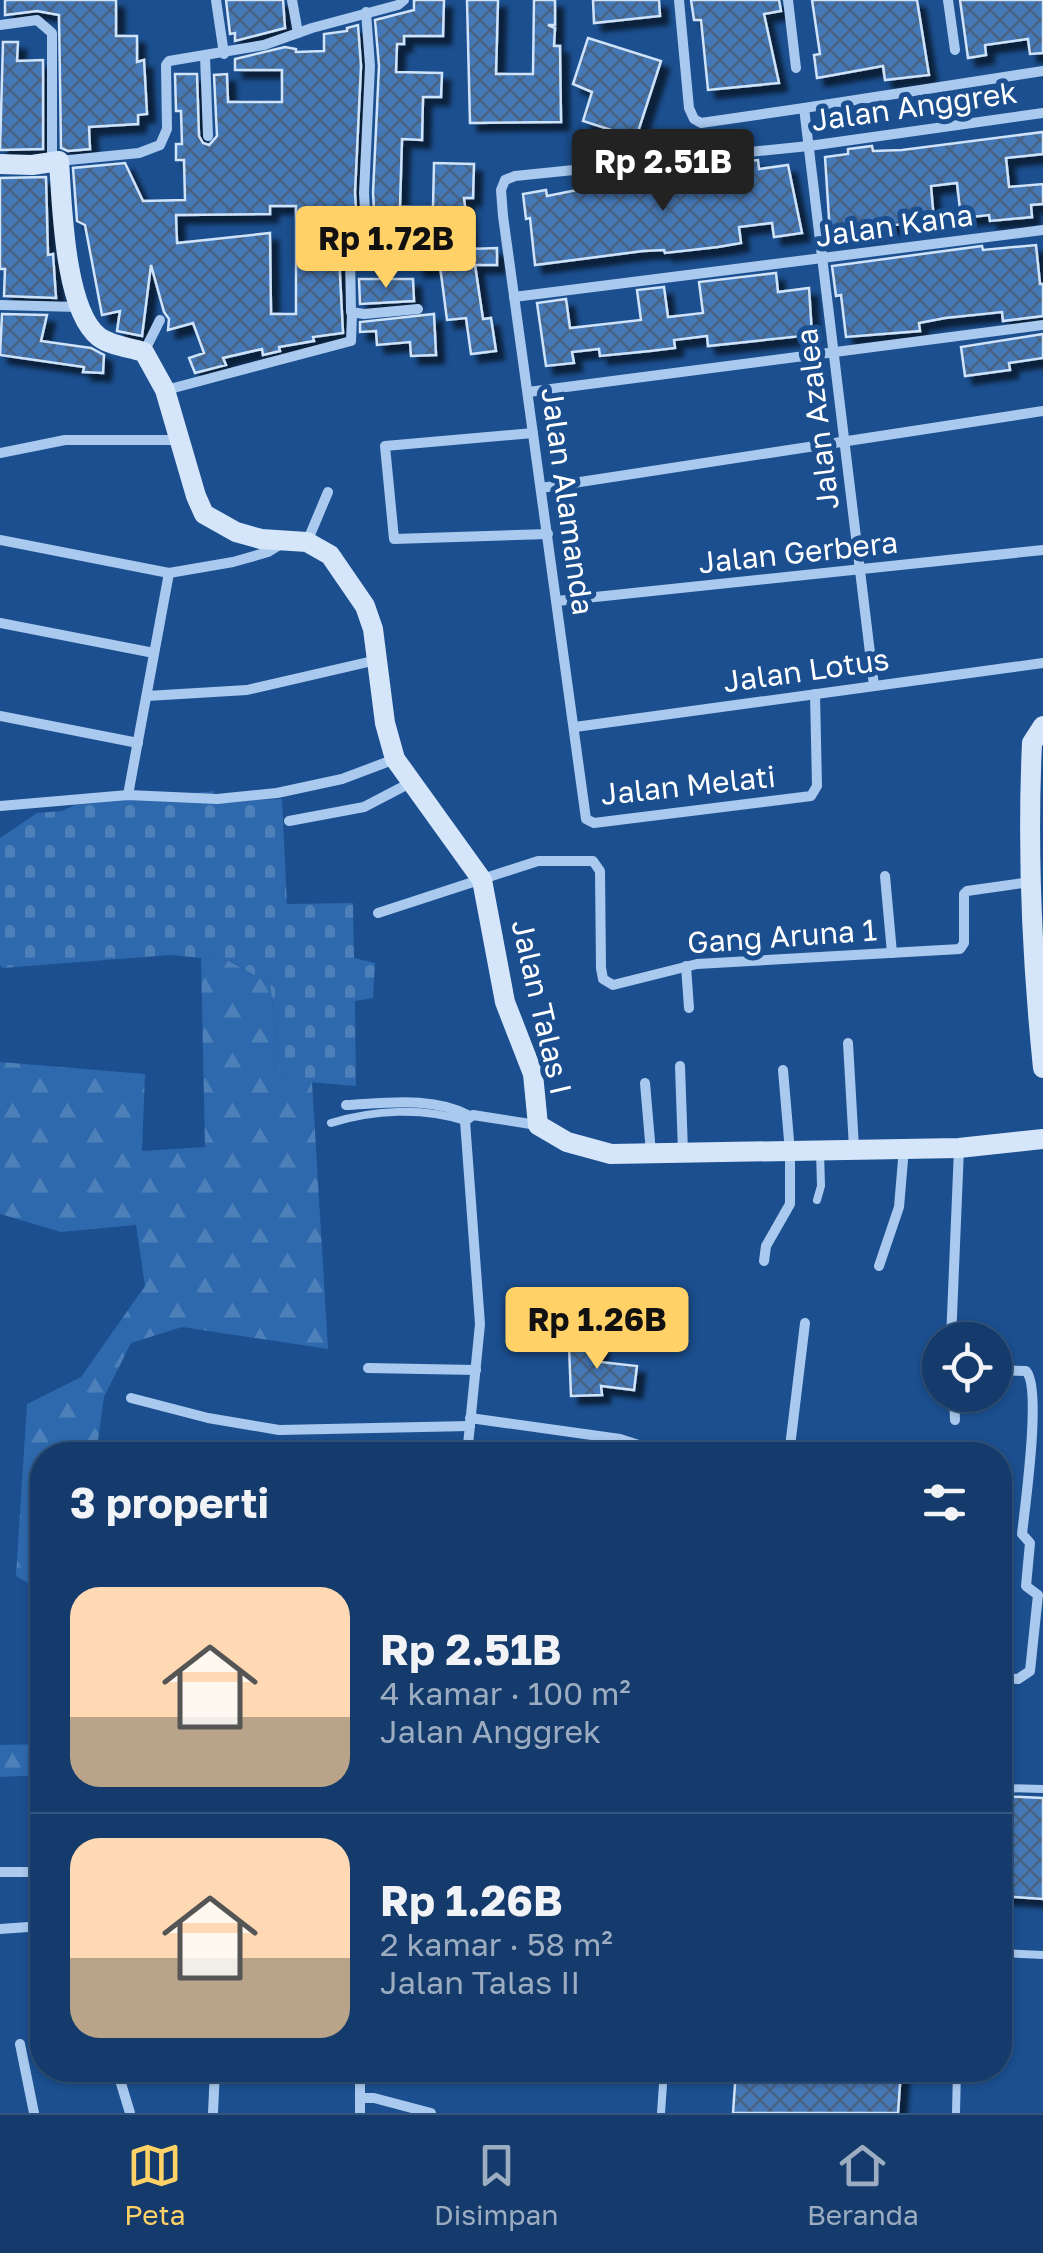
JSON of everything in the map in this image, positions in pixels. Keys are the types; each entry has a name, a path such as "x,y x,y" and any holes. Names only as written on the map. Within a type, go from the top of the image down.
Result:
{"street":[{"path":"216,0 224,54"},
{"path":"292,0 298,33"},
{"path":"0,164 139,153 160,146 167,129 167,63 224,54 398,5 404,0"},
{"path":"678,0 688,108 694,119 702,123 1043,71"},
{"path":"788,0 796,68"},
{"path":"948,0 955,50"},
{"path":"165,390 351,341 350,256 366,227 364,193 370,115 366,12"},
{"path":"0,25 36,20 52,33 55,162 79,307 102,339 144,352 160,320"},
{"path":"205,56 208,136"},
{"name":"Jalan Azalea","path":"804,108 874,686"},
{"name":"Jalan Anggrek","path":"501,190 505,180 515,176 809,146 1043,114"},
{"name":"Jalan Alamanda","path":"501,190 586,819"},
{"name":"Jalan Kana","path":"514,297 1043,230"},
{"path":"0,305 79,307"},
{"path":"352,314 418,309"},
{"path":"528,392 1043,325"},
{"name":"Jalan Talas I","path":"144,352 165,390 204,514 236,532 296,541 330,555 365,606 395,760 482,880 505,1002 533,1074 538,1125 567,1142 611,1154 959,1148 1043,1139"},
{"path":"541,488 1043,411"},
{"path":"534,434 385,446 394,539 548,534"},
{"path":"0,453 65,440 178,440"},
{"path":"0,540 169,573 233,562 296,541 328,492"},
{"name":"Jalan Gerbera","path":"557,602 1043,550"},
{"path":"128,796 169,573"},
{"path":"0,623 154,652"},
{"path":"146,696 247,690 378,659"},
{"name":"Jalan Lotus","path":"575,727 1043,663"},
{"name":"Jalan Melati","path":"586,819 594,823 811,796 818,786 815,694"},
{"path":"0,716 138,743"},
{"path":"1043,726 1032,743 1030,882 1043,1068"},
{"path":"0,806 128,796 218,799 277,793 342,779 395,760"},
{"path":"289,821 364,807 413,782"},
{"name":"Gang Aruna 1","path":"482,880 549,858 593,861 600,871 603,980 613,985 686,966 960,949 964,943 967,891 1030,882"},
{"path":"885,876 892,953"},
{"path":"378,913 482,880"},
{"path":"686,966 689,1008"},
{"path":"848,1043 854,1148"},
{"path":"680,1066 683,1152"},
{"path":"764,1261 766,1246 790,1204 784,1070"},
{"path":"645,1083 651,1154"},
{"path":"346,1105 406,1102 459,1110 467,1118 538,1125"},
{"path":"467,1118 480,1324 468,1442"},
{"path":"879,1266 899,1207 904,1147"},
{"path":"952,1322 959,1148"},
{"path":"790,1442 804,1323"},
{"path":"368,1368 476,1370"},
{"path":"1012,1371 1026,1371 1032,1380 1031,1446 1022,1534 1030,1543 1026,1586 1038,1595 1038,1648 1025,1677 1012,1678"},
{"path":"131,1398 208,1418 279,1430 470,1422 629,1442"},
{"path":"955,1412 955,1420"},
{"path":"1030,1543 1043,1542"},
{"path":"0,1872 30,1872"},
{"path":"0,1929 30,1927"},
{"path":"20,2044 34,2113"},
{"path":"121,2082 130,2113"},
{"path":"213,2113 214,2082"},
{"path":"360,2082 360,2113"},
{"path":"360,2098 431,2113"}],"lane":[{"path":"331,1124 354,1116 394,1112 467,1118"},
{"path":"817,1200 821,1186 820,1151"},
{"path":"1012,1788 1043,1789"},
{"path":"1012,1954 1043,1955"},
{"path":"661,2113 663,2082"},
{"path":"956,2113 957,2082"}],"green space":[{"path":"214,791 213,801 282,799 287,904 353,903 354,958 375,963 373,998 355,1001 356,1086 282,1080 270,984 229,961 171,955 2,968 0,965 0,838 37,813 62,811 75,805"},
{"path":"201,958 229,961 270,984 282,1079 312,1082 328,1349 182,1327 131,1343 104,1397 98,1442 30,1442 30,1584 16,1576 27,1404 81,1377 145,1286 136,1225 61,1232 0,1214 0,1062 145,1074 142,1151 205,1147"},
{"path":"30,1744 30,1776 0,1777 0,1745"}],"building":[{"path":"5,0 116,0 116,36 137,36 137,62 144,60 147,114 138,115 138,124 89,127 90,149 61,148 59,15 37,11 5,15"},
{"path":"226,0 283,0 285,28 235,41 235,33 230,34"},
{"path":"414,0 444,0 443,36 404,36 404,44 397,44 396,72 442,73 441,97 423,97 422,140 402,139 400,207 433,207 434,163 474,164 473,198 464,198 470,249 497,248 497,265 475,265 483,319 491,318 496,351 471,354 466,318 447,320 440,266 417,269 412,226 375,227 379,66 375,20 414,10"},
{"path":"467,0 498,0 496,74 533,74 534,0 555,0 555,25 548,25 555,28 554,46 560,46 561,122 470,123"},
{"path":"593,0 659,0 660,16 594,23"},
{"path":"691,0 779,0 781,11 764,14 779,83 708,90 701,20 694,20"},
{"path":"812,0 917,0 929,75 885,80 883,66 817,78 814,55 820,54"},
{"path":"960,0 1043,0 1043,53 1030,54 1028,39 985,45 986,55 968,58"},
{"path":"358,25 361,66 357,226 351,227 351,236 338,237 343,333 313,337 314,341 279,347 280,351 263,355 262,349 223,358 226,365 195,373 189,358 204,353 193,323 168,330 169,319 151,265 142,336 117,331 120,311 102,315 85,225 77,221 73,168 125,163 143,201 185,200 184,160 176,160 176,144 182,144 175,74 197,74 199,136 209,145 217,136 214,75 227,74 228,102 282,102 282,70 235,70 235,59 285,47 296,52 324,51 324,34","holes":["270,206 296,206 296,314 271,314 270,233 177,243 176,215 270,214"]},
{"path":"588,38 661,61 636,138 583,121 592,92 573,84"},
{"path":"3,42 18,42 17,61 43,60 43,149 0,150"},
{"path":"1043,132 1043,154 1006,158 1009,187 1043,184 1043,204 1031,205 1032,217 990,221 989,215 961,218 957,183 931,186 934,221 875,227 876,232 830,234 825,157 872,146 873,151 902,150"},
{"path":"758,160 759,169 788,165 802,233 774,237 772,223 739,227 741,243 535,265 523,194 546,190 547,196 602,185 603,192 655,186 682,182 681,172"},
{"path":"46,177 48,255 53,254 56,298 4,296 5,269 0,269 0,178"},
{"path":"1036,245 1043,284 1043,316 1003,321 1002,312 945,318 919,323 920,331 846,337 841,295 836,296 832,266 982,246 983,250"},
{"path":"776,273 778,292 809,288 812,335 708,346 707,336 674,340 675,348 650,351 600,356 599,349 572,352 574,363 546,366 537,303 566,299 570,328 641,320 637,290 664,287 668,317 703,313 699,282"},
{"path":"359,279 413,279 414,301 360,304"},
{"path":"2,314 47,315 41,341 91,348 104,355 103,373 0,355"},
{"path":"434,314 436,355 411,356 410,342 377,345 376,331 360,332 360,322"},
{"path":"1043,334 1043,358 1009,363 1010,370 965,376 961,347"},
{"path":"600,1345 600,1362 637,1366 634,1390 601,1386 602,1395 571,1396 569,1346"},
{"path":"1012,1797 1043,1798 1043,1899 1012,1897"},
{"path":"735,2082 900,2082 898,2113 733,2113"}]}
